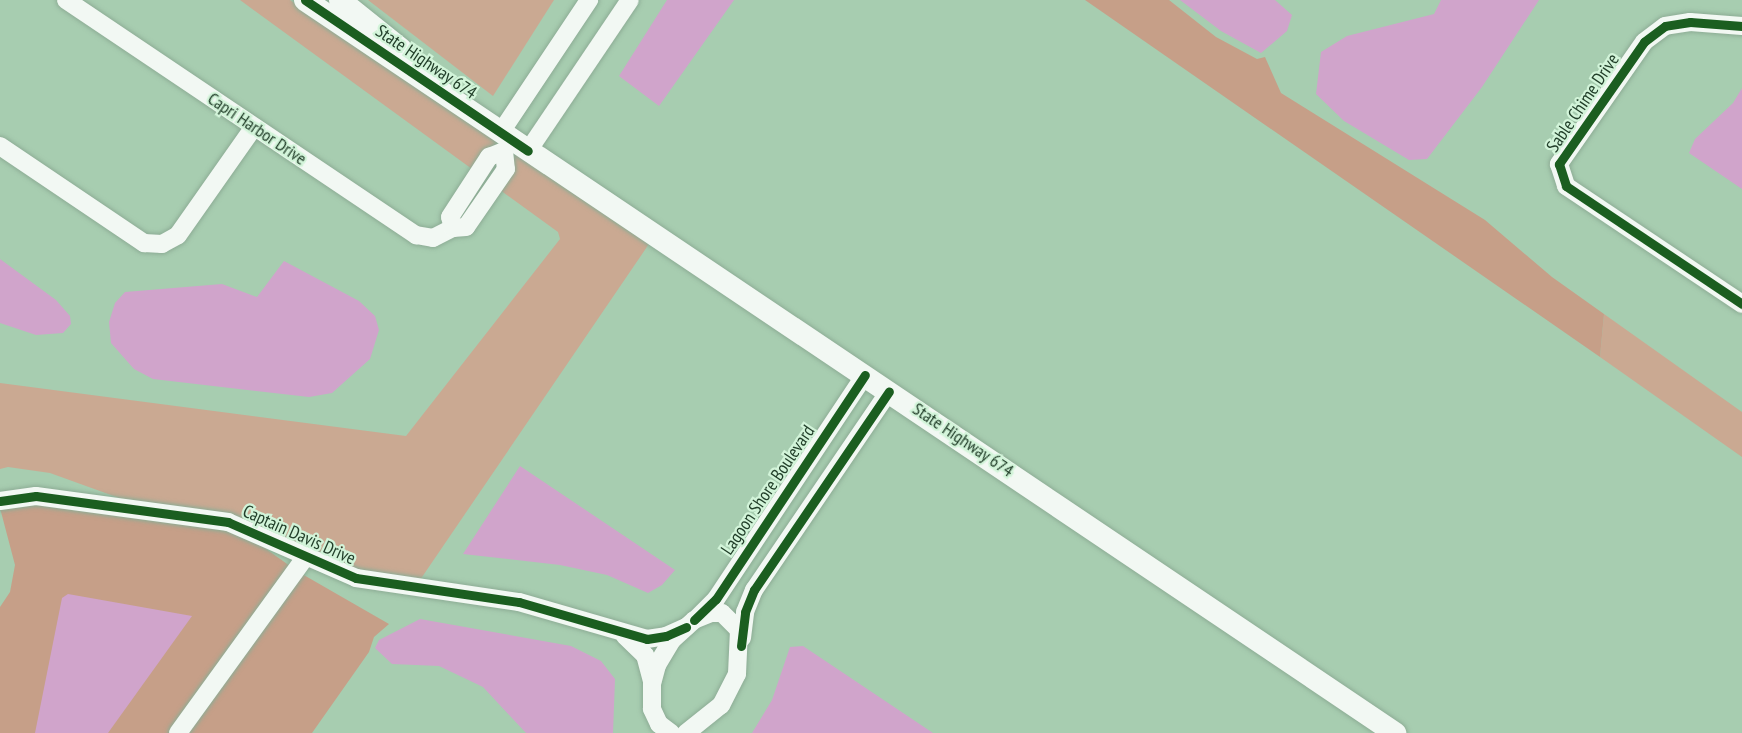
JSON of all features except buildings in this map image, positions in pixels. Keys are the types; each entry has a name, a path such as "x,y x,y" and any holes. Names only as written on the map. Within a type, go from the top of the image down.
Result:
{"main road":[{"name":"State Highway 674","path":"304,0 510,141 889,391 1395,733"},
{"name":"State Highway 674","path":"340,0 510,141"}],"street":[{"name":"Capri Harbor Drive","path":"66,0 416,235 433,237 453,228 466,227 508,165 510,141"},
{"path":"510,141 589,0"},
{"path":"510,141 630,0"},
{"name":"Sable Chime Drive","path":"1742,26 1690,22 1665,26 1651,36 1559,164 1566,186 1742,304"},
{"path":"0,146 144,243 154,245 170,242 178,235 254,127"},
{"name":"Lagoon Shore Boulevard","path":"652,684 661,656 716,599 865,375"},
{"path":"693,731 728,696 737,674 745,612 754,590 889,391"},
{"name":"Captain Davis Drive","path":"0,501 36,496 228,522 356,578 519,602 652,639 711,613 726,615 740,630 741,646"},
{"path":"178,733 306,556"},
{"name":"Captain Davis Drive","path":"616,629 645,655 652,684"},
{"path":"652,684 652,709 656,733"},
{"path":"652,709 659,724 671,733"}],"shaded area":[{"path":"240,0 290,0 501,142 485,150 472,169"},
{"path":"368,0 554,0 493,96"},
{"path":"667,0 734,0 659,106 619,76"},
{"path":"1085,0 1169,0 1216,37 1257,59 1265,57 1281,93 1485,220 1552,277 1604,314 1600,357"},
{"path":"1180,0 1275,0 1292,15 1287,31 1261,53 1221,31"},
{"path":"1441,0 1539,0 1482,87 1427,159 1409,160 1344,121 1316,94 1321,52 1347,36 1434,14"},
{"path":"1742,88 1742,189 1689,153 1695,139 1733,103"},
{"path":"513,152 651,241 420,580 358,570 305,545 122,499 50,473 8,467 0,469 0,383 406,436 560,239 558,232 500,190 514,169"},
{"path":"0,259 56,300 70,316 71,324 63,333 36,335 0,323"},
{"path":"284,261 359,301 375,316 379,330 370,359 332,393 309,397 153,379 134,369 111,343 109,322 115,303 125,292 222,284 257,297"},
{"path":"1604,314 1742,412 1742,457 1600,357"},
{"path":"520,466 675,570 662,585 648,593 607,575 560,565 463,554"},
{"path":"35,504 225,530 262,546 290,566 169,733 0,733 0,607 10,592 15,565 0,508"},
{"path":"302,574 389,624 374,637 369,652 312,733 187,733"},
{"path":"68,594 192,616 108,733 35,733 62,598"},
{"path":"420,619 571,646 601,661 615,679 613,733 526,733 483,687 439,666 392,664 375,648 379,640"},
{"path":"803,646 933,733 752,733 772,700 790,647"}],"cycle path":[{"path":"305,0 528,151"},
{"path":"1742,26 1690,22 1665,26 1644,42 1559,164 1566,186 1742,304"},
{"path":"694,620 716,599 865,375"},
{"path":"741,646 745,612 754,590 889,391"},
{"path":"0,501 36,496 228,522 356,578 519,602 647,639 666,636 686,627"}]}
